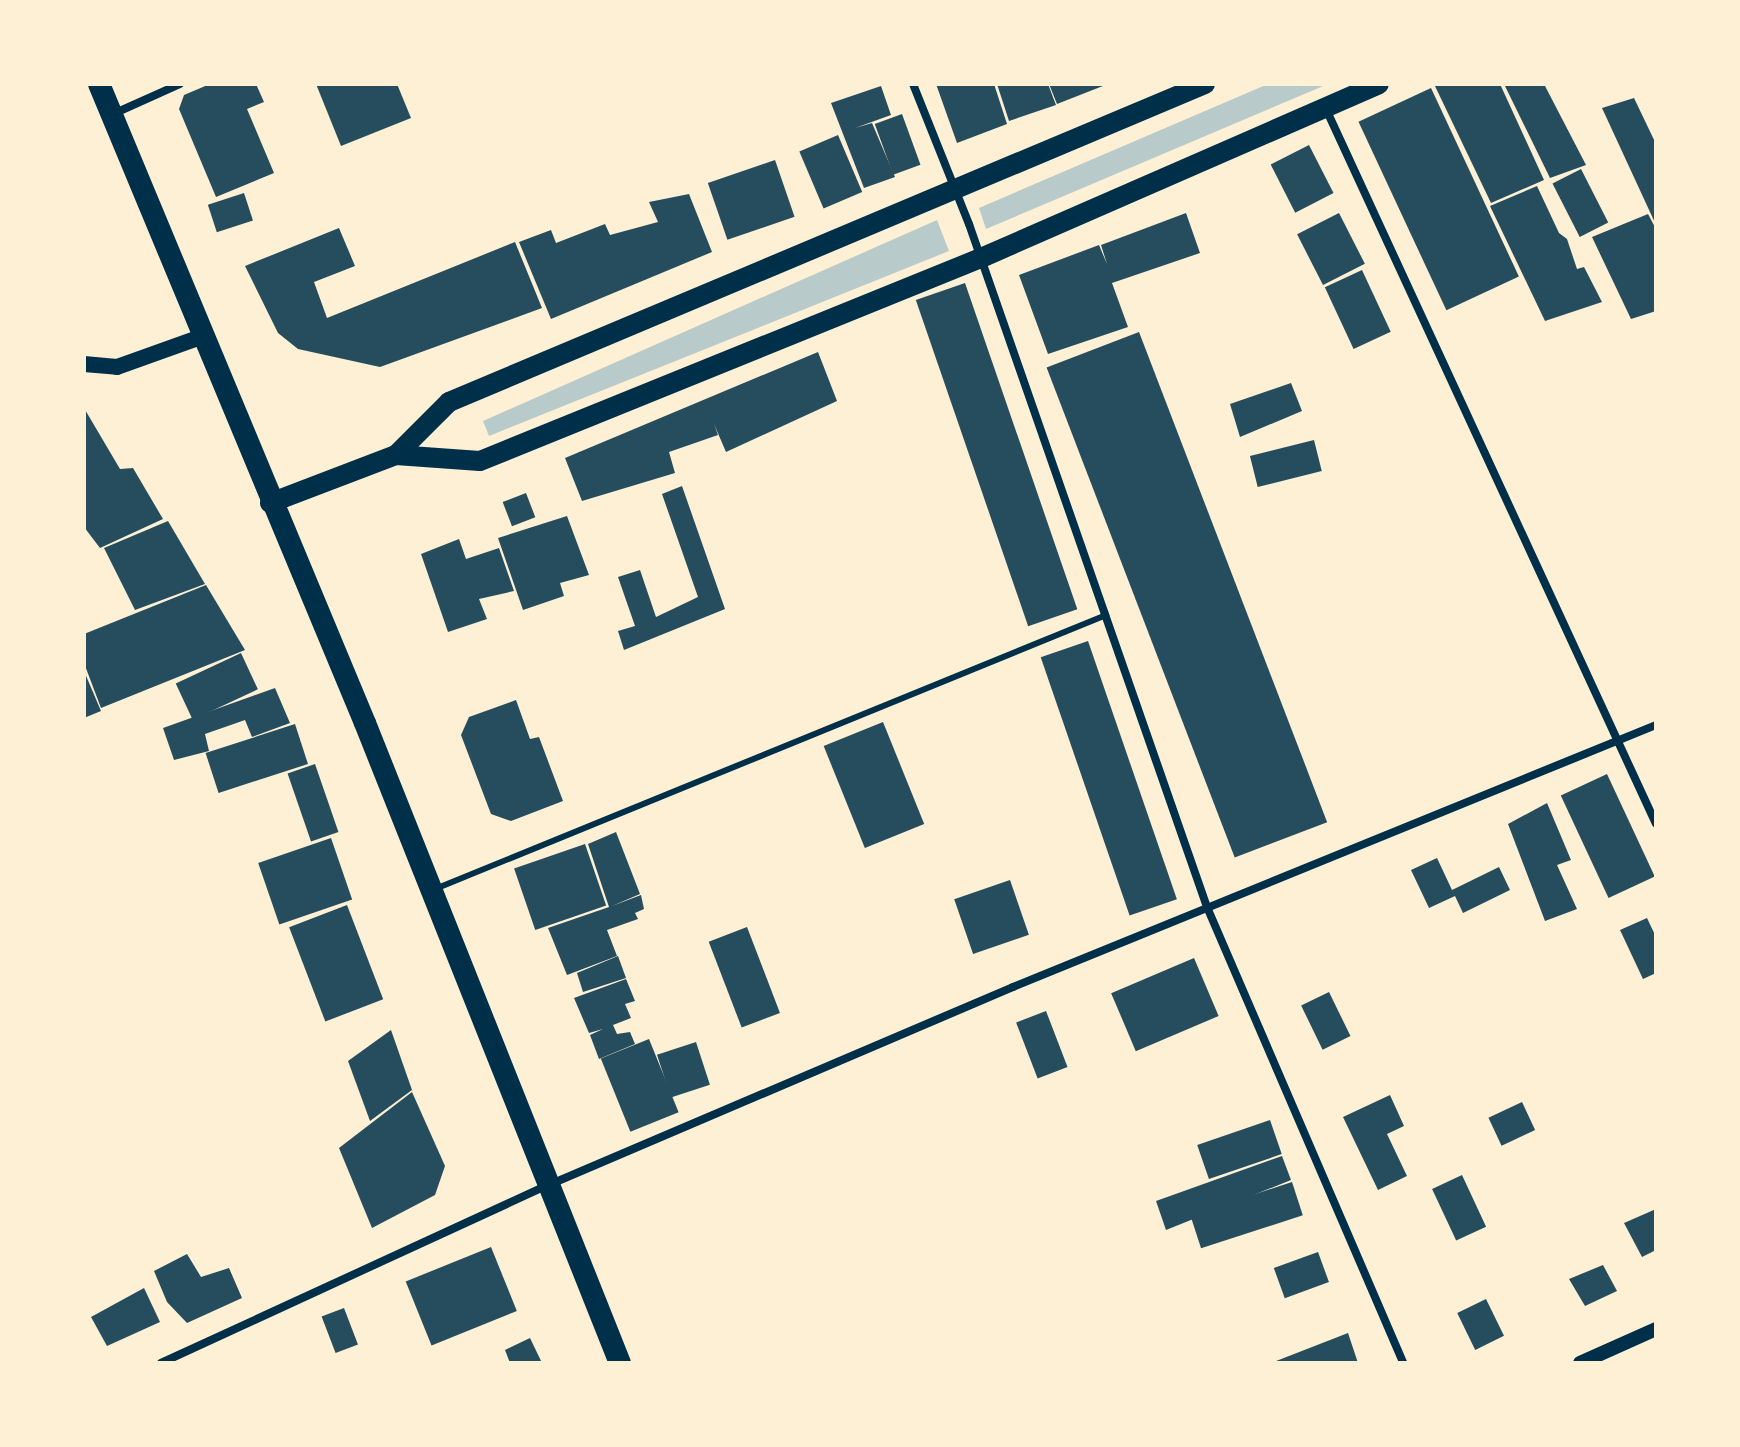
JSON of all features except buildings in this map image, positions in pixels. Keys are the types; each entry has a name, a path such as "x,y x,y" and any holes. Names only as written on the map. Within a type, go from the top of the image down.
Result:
{"highway":[{"path":"99,84 432,890 620,1363"}],"main road":[{"path":"270,503 396,455 449,402 1205,84"},
{"path":"396,455 480,461 981,258 1379,84"},
{"path":"84,364 117,367 201,337"}],"street":[{"path":"112,114 180,84"},
{"path":"913,84 969,224 1207,907 1403,1363"},
{"path":"1326,108 1656,824"},
{"path":"161,1363 551,1184 1207,907 1656,725"},
{"path":"1580,1363 1656,1329"}],"lane":[{"path":"432,890 1106,615"}],"shaded area":[{"path":"1268,84 1328,84 986,229 979,208"},
{"path":"937,220 949,251 489,436 483,421"}]}
